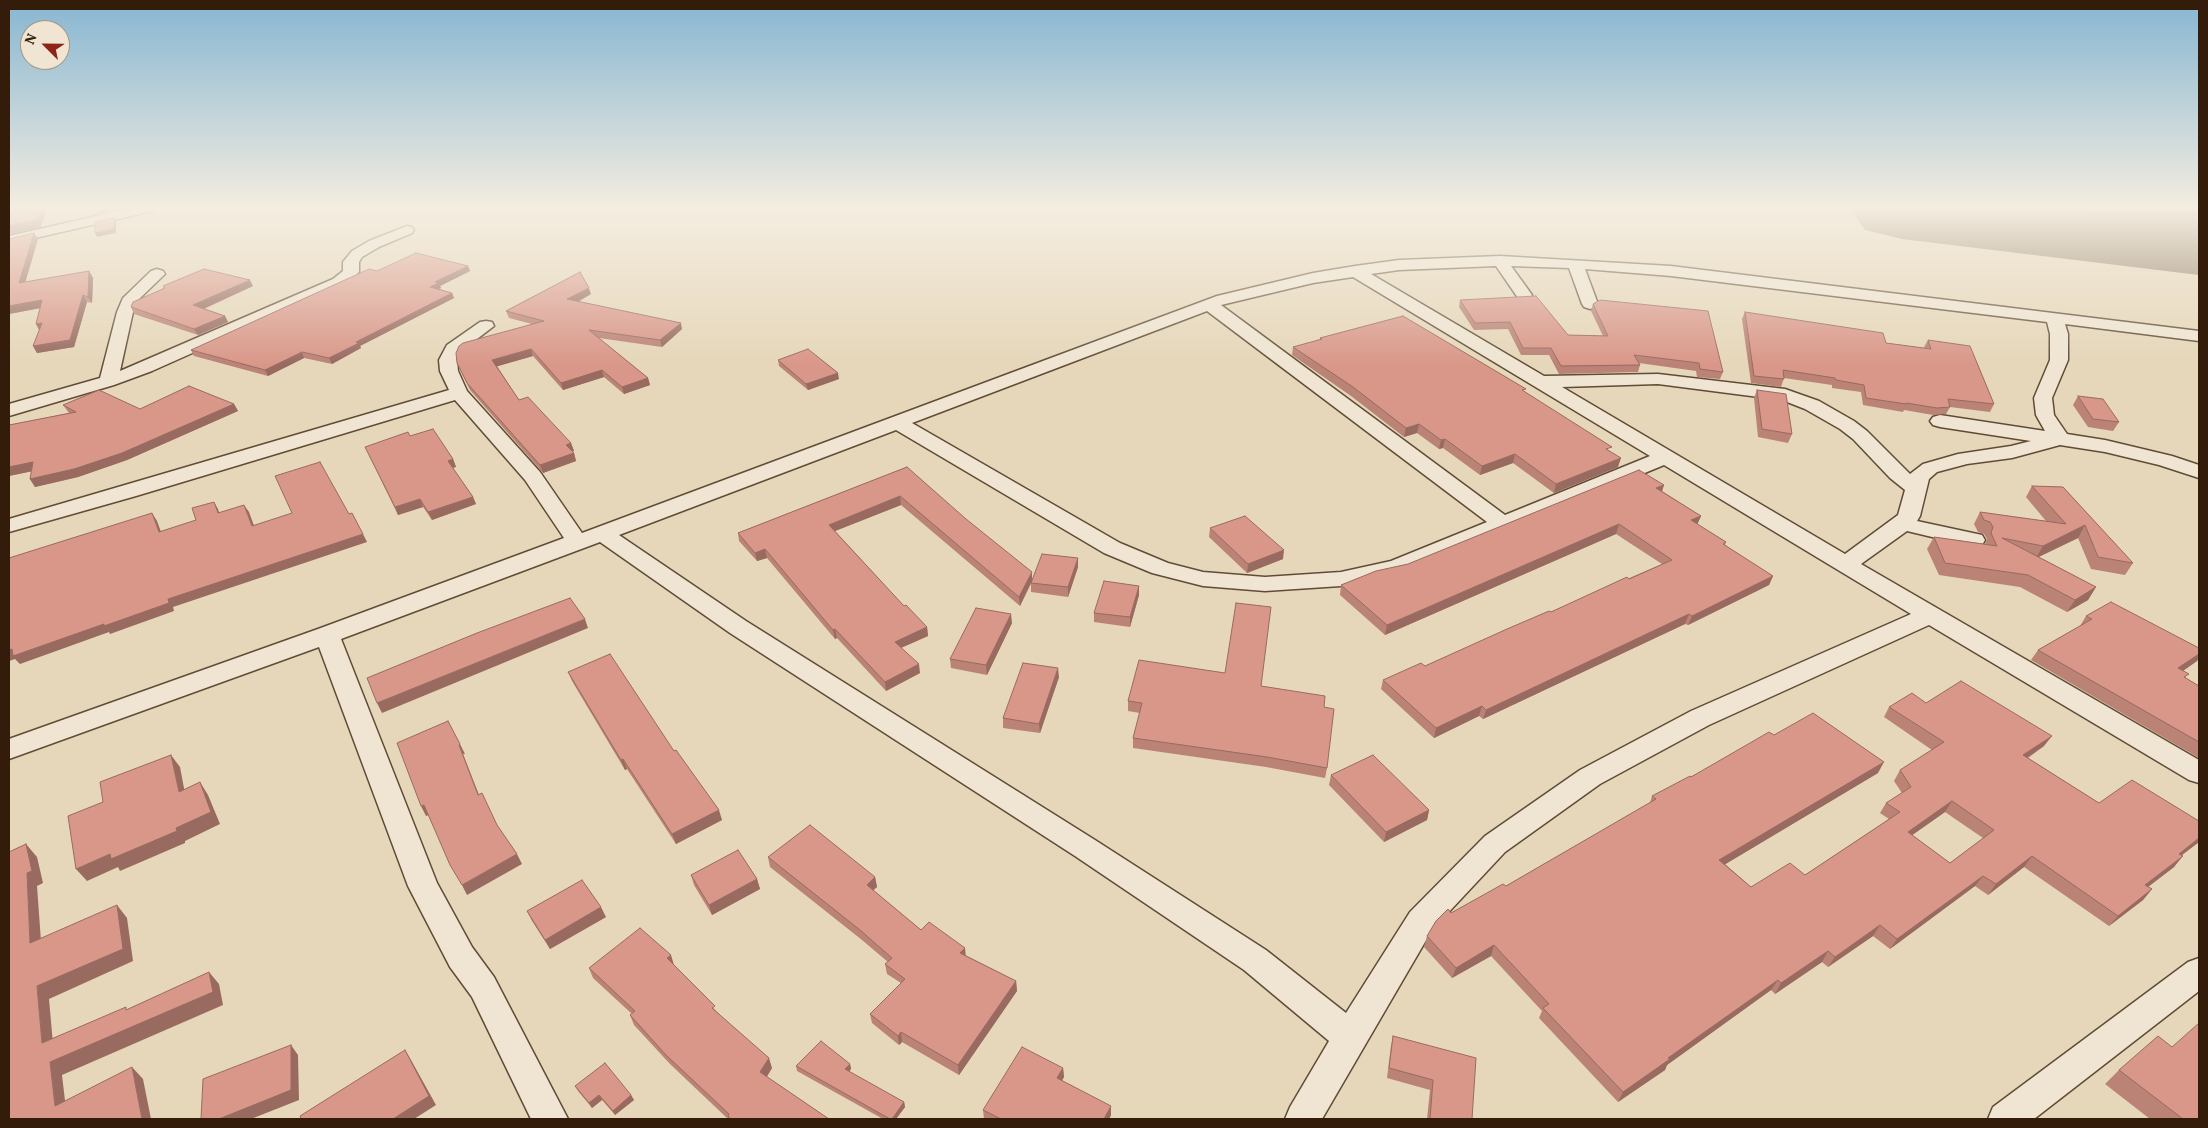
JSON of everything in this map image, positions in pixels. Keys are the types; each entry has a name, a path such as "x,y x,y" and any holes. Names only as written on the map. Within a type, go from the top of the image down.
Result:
{"street":[{"path":"9,410 108,381 146,367 339,282 351,272 352,261"},
{"path":"1500,261 1524,295"},
{"path":"9,749 327,635 577,541 603,534 1209,304 1276,286 1354,271 1399,265 1500,261 1672,271 2054,316 2199,336"},
{"path":"1575,264 1590,304"},
{"path":"1354,271 1844,564 2199,773"},
{"path":"108,381 125,312 131,298 157,274"},
{"path":"1209,304 1502,523"},
{"path":"2054,316 2059,334 2058,360 2043,398 2045,415 2060,439"},
{"path":"486,326 453,349 448,360 450,371 459,393 533,476 577,541"},
{"path":"1541,382 1658,379 1785,395 1812,405 1847,425 1871,445 1897,474 1916,489"},
{"path":"9,526 459,393"},
{"path":"1940,421 2060,439 2142,454 2174,462 2199,472"},
{"path":"898,423 1112,548 1160,568 1203,579 1265,584 1341,579 1397,567 1666,457"},
{"path":"1844,564 1903,524 1909,516 1919,476 1930,468 1965,458 2012,452 2060,439"},
{"path":"1903,524 1974,540"},
{"path":"603,534 738,627 1085,848 1255,960 1350,1037"},
{"path":"1303,1119 1350,1037 1421,921 1495,844 1590,777 1700,718 1930,615"},
{"path":"327,635 423,886 461,957 483,987 550,1119"},
{"path":"2006,1119 2199,972"}],"building":[{"path":"9,261 26,261 19,283 89,271 88,297 83,295 70,340 33,346 42,323 36,324 42,300 9,306"},
{"path":"399,261 447,261 468,266 435,282 439,283 430,287 452,293 356,342 359,343 329,358 302,352 265,370 191,350 369,269 377,271"},
{"path":"204,269 250,280 193,305 225,316 194,329 131,307 133,302 165,288 163,286"},
{"path":"580,272 589,288 567,299 681,323 660,340 589,330 648,378 622,387 602,370 561,383 531,349 492,360 519,400 528,397 571,443 566,445 574,453 540,465 467,383 457,363 456,353 459,346 463,343 544,321 506,311"},
{"path":"1536,296 1568,335 1608,336 1593,304 1600,300 1708,311 1723,372 1700,369 1699,363 1634,355 1640,365 1561,366 1551,348 1523,348 1510,322 1475,323 1460,300"},
{"path":"1745,312 1883,333 1886,343 1931,349 1928,340 1970,346 1994,404 1948,399 1950,407 1937,408 1866,398 1864,385 1836,380 1835,378 1783,370 1784,379 1754,376"},
{"path":"1403,316 1526,389 1522,390 1612,447 1606,449 1621,458 1556,484 1515,454 1482,466 1445,439 1441,440 1419,424 1406,428 1353,387 1293,347"},
{"path":"808,349 838,373 806,384 778,360"},
{"path":"189,386 234,404 122,453 74,469 30,479 33,462 9,467 9,425 76,412 63,405 99,390 140,409"},
{"path":"1757,390 1786,394 1792,434 1762,429"},
{"path":"2078,396 2103,399 2119,422 2093,419"},
{"path":"433,429 453,459 448,461 473,497 428,512 420,499 395,507 365,447 408,432 410,436"},
{"path":"320,462 349,514 352,513 363,534 168,599 169,603 13,656 12,649 9,650 9,558 152,513 159,532 196,520 192,508 214,502 218,513 244,505 252,526 292,513 275,476"},
{"path":"907,467 966,519 1032,572 1019,597 900,496 829,525 904,606 906,605 927,627 895,642 919,664 885,682 835,629 833,630 765,549 755,553 738,533"},
{"path":"1639,470 1664,485 1656,488 1701,516 1691,520 1726,542 1723,544 1773,576 1692,616 1689,614 1486,710 1482,706 1436,728 1383,680 1421,663 1425,666 1627,577 1629,579 1672,560 1619,524 1387,625 1341,585 1376,571 1408,564"},
{"path":"2032,486 2063,487 2133,563 2098,557 2085,525 2043,546 2002,538 2096,587 2075,600 2028,575 1945,563 1934,537 1997,546 1991,533 1993,527 1990,522 1984,520 1980,512 2066,524"},
{"path":"1245,516 1284,550 1248,564 1210,528"},
{"path":"1042,554 1078,558 1068,587 1031,583"},
{"path":"1104,581 1139,586 1130,617 1094,613"},
{"path":"570,598 585,619 377,703 367,678 477,633"},
{"path":"2111,602 2199,648 2199,654 2178,668 2189,674 2184,677 2199,686 2199,742 2038,650 2092,619 2086,616"},
{"path":"1236,603 1271,607 1261,686 1325,696 1324,707 1334,709 1327,768 1267,757 1133,738 1142,703 1128,701 1139,660 1225,673"},
{"path":"976,608 1011,614 986,665 950,659"},
{"path":"610,654 674,751 676,750 719,810 672,834 623,759 621,760 568,672"},
{"path":"1023,663 1058,668 1039,724 1003,718"},
{"path":"1961,681 2052,736 2023,755 2099,803 2132,780 2199,821 2199,838 2179,854 2183,856 2145,885 2152,889 2118,916 2032,856 1996,884 1983,876 1897,939 1880,925 1835,957 1828,951 1781,983 1778,980 1623,1092 1543,1008 1549,1004 1494,945 1456,968 1427,936 1436,921 1448,909 1451,913 1503,884 1506,886 1656,799 1652,796 1691,777 1769,732 1774,735 1813,713 1884,762 1719,860 1751,887 1790,863 1805,875 1900,812 1886,803 1911,787 1900,770 1944,742 1889,707 1912,693 1926,703","holes":["1952,801 1994,830 1950,863 1908,832"]},
{"path":"448,721 460,744 478,795 482,793 497,825 517,854 462,885 450,865 424,805 421,806 397,743"},
{"path":"171,755 179,792 200,782 211,812 176,828 177,831 111,859 110,854 76,869 68,816 103,802 100,782"},
{"path":"1373,755 1429,810 1386,832 1331,775"},
{"path":"810,825 875,877 867,885 921,930 929,922 965,948 960,953 1016,981 958,1065 901,1032 898,1036 870,1014 905,979 885,964 892,958 860,930 768,857"},
{"path":"26,844 32,871 27,873 30,943 117,905 123,949 37,986 42,1043 126,1007 126,1010 209,972 213,992 50,1062 55,1106 132,1067 142,1119 9,1119 9,852"},
{"path":"738,850 757,879 709,905 691,875"},
{"path":"582,880 601,907 545,940 527,911"},
{"path":"640,928 671,955 667,958 715,1006 712,1008 769,1058 760,1072 829,1119 731,1119 728,1116 729,1114 666,1055 630,1015 635,1011 589,968"},
{"path":"2199,1023 2199,1119 2183,1119 2119,1070 2158,1036 2172,1047"},
{"path":"1393,1036 1476,1058 1472,1119 1430,1119 1433,1080 1389,1068"},
{"path":"821,1041 850,1064 845,1069 904,1102 892,1119 796,1066"},
{"path":"291,1045 291,1090 219,1119 201,1119 203,1079"},
{"path":"1022,1047 1063,1068 1057,1078 1111,1106 1104,1119 1001,1119 983,1110"},
{"path":"405,1050 429,1096 393,1119 301,1119 300,1116"},
{"path":"605,1063 631,1095 613,1111 599,1095 589,1103 575,1086"}]}
